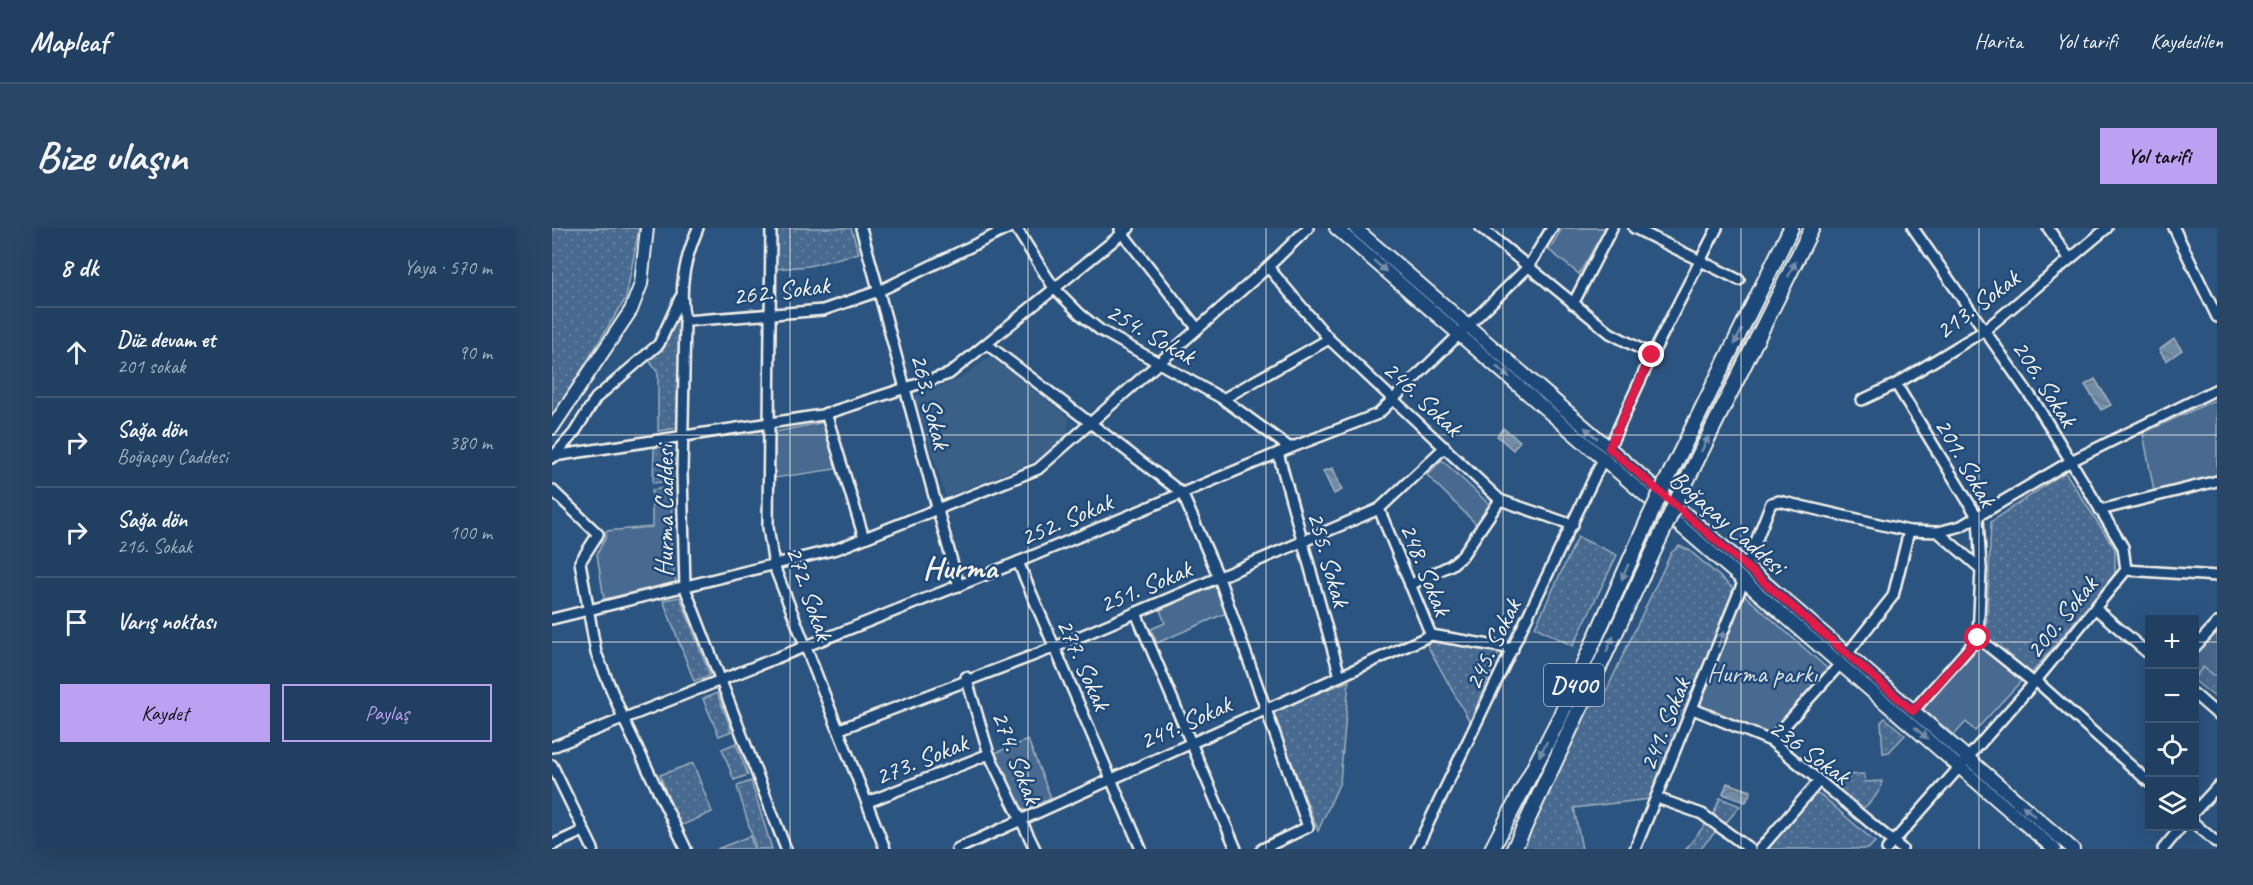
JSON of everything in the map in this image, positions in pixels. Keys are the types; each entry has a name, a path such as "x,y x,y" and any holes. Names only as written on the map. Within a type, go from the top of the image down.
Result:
{"highway":[{"name":"D400","path":"1492,849 1560,717 1665,484 1791,228"},
{"name":"D400","path":"1514,849 1679,496 1812,228"}],"main road":[{"path":"552,428 631,310 641,284 647,228"},
{"name":"Boğaçay Caddesi","path":"1336,228 1463,330 1963,761 2073,849"},
{"name":"Boğaçay Caddesi","path":"1355,228 1463,330"},
{"name":"Boğaçay Caddesi","path":"1844,658 1913,711 2054,849"}],"street":[{"name":"Hurma Caddesi","path":"698,228 682,273 680,298 685,321 685,435 682,473 685,588 786,849"},
{"name":"272. Sokak","path":"771,228 768,527 774,566 840,729 885,849"},
{"name":"263. Sokak","path":"861,228 907,388 936,509 959,585"},
{"name":"262. Sokak","path":"685,321 823,310 879,291 1009,228"},
{"name":"254. Sokak","path":"1016,228 1054,288 1080,314 1100,330 1223,399 1290,448"},
{"path":"552,619 837,549 1038,469 1268,267 1308,228"},
{"path":"1480,228 1610,333 1652,355"},
{"name":"252. Sokak","path":"552,747 1018,562 1290,448 1378,414 1528,267 1552,228"},
{"path":"1573,304 1612,228"},
{"path":"1634,228 1739,280"},
{"name":"245. Sokak","path":"1416,849 1573,525 1652,355 1717,228"},
{"name":"206. Sokak","path":"1913,228 2036,404 2122,547 2126,570"},
{"path":"2048,228 2069,258"},
{"name":"213. Sokak","path":"1862,400 1896,384 1985,330 2107,228"},
{"path":"2174,228 2217,317"},
{"path":"553,457 685,435 770,424 826,413 949,374 988,345 1124,230 1197,328"},
{"name":"246. Sokak","path":"1268,267 1329,339 1500,500 1573,525"},
{"path":"553,457 574,433 596,398 659,344 680,298"},
{"path":"1223,399 1329,339"},
{"path":"988,345 1182,493 1219,578 1308,827 1262,849"},
{"name":"201. Sokak","path":"1896,384 1978,518 1981,569 1978,638"},
{"name":"241. Sokak","path":"1635,849 1693,709 1771,504 1779,501 1910,531 1938,532 1961,526 1978,518 2071,461 2217,389"},
{"path":"826,413 864,538"},
{"name":"251. Sokak","path":"840,729 1053,648 1379,509 1445,447"},
{"name":"255. Sokak","path":"1278,453 1340,676"},
{"path":"2100,510 2217,481"},
{"path":"552,490 598,534 580,562 596,653 624,720 686,849"},
{"path":"1410,585 1451,565 1462,556 1500,500"},
{"name":"248. Sokak","path":"1379,509 1431,635 1513,649"},
{"path":"1771,741 1844,658 1893,596 1910,531"},
{"path":"1938,532 1981,569"},
{"name":"277. Sokak","path":"1018,562 1141,849"},
{"name":"200. Sokak","path":"1890,845 2035,682 2126,570 2217,576"},
{"path":"2096,609 2145,651"},
{"path":"1136,614 1236,849"},
{"path":"2199,643 2217,623"},
{"name":"249. Sokak","path":"961,848 1190,742 1431,635"},
{"path":"1913,711 1978,638 2035,682 2145,779"},
{"name":"274. Sokak","path":"967,679 989,754 1035,849"},
{"path":"2199,698 2217,714"},
{"name":"236 Sokak","path":"1693,709 1771,741 1890,845 1902,849"},
{"name":"273. Sokak","path":"868,802 989,754"},
{"path":"552,765 593,849"},
{"path":"1760,849 1819,781"},
{"path":"2199,807 2217,787"},
{"path":"1657,798 1702,814 1750,849"},
{"path":"2199,827 2217,843"},
{"path":"552,845 583,831"},
{"path":"2163,849 2178,831"}],"shaded area":[{"path":"991,356 1069,418 1067,433 1037,460 946,497 915,396 960,379"}],"green space":[{"path":"552,228 639,228 626,298 552,418"},
{"path":"776,228 851,228 859,253 809,266 776,269"},
{"path":"1562,228 1606,228 1579,274 1549,250"},
{"path":"675,317 679,318 677,428 658,431 658,373 648,359 664,347"},
{"path":"2217,399 2217,477 2154,491 2143,433"},
{"path":"825,422 836,469 775,478 775,432"},
{"path":"672,445 672,481 653,483 654,448"},
{"path":"1442,460 1490,505 1477,525 1427,475"},
{"path":"2065,472 2115,549 2115,574 2030,675 1986,637 1991,522"},
{"path":"672,487 671,556 676,582 604,599 597,554 606,537 606,531 652,527 652,490"},
{"path":"1578,537 1617,555 1573,646 1535,627"},
{"path":"1679,546 1689,550 1735,590 1650,799 1574,808 1582,849 1520,849 1589,707 1602,700 1671,553"},
{"path":"1215,586 1226,613 1157,643 1151,629 1165,623 1160,610"},
{"name":"Hurma parkı","path":"1742,593 1829,670 1774,731 1768,734 1702,707 1700,701"},
{"path":"680,597 710,675 694,681 663,600"},
{"path":"2217,628 2217,677 2203,667 2199,672 2199,649"},
{"path":"1438,641 1499,652 1470,722 1426,643"},
{"path":"1979,645 2022,680 1975,731 1966,722 1954,735 1922,708"},
{"path":"2203,667 2217,677 2217,699 2199,684 2199,672"},
{"path":"1349,681 1340,782 1318,831 1272,711"},
{"path":"717,693 732,731 719,736 703,699"},
{"path":"1885,718 1905,735 1889,752 1883,753 1881,722"},
{"path":"1028,740 1051,798 1021,812 995,753"},
{"path":"736,743 748,775 734,780 722,749"},
{"path":"693,763 712,812 678,827 660,775"},
{"path":"1864,774 1865,782 1882,781 1874,798 1860,809 1833,787 1837,782 1848,781 1848,775"},
{"path":"751,781 772,849 756,849 737,786"},
{"path":"1814,794 1821,795 1875,842 1868,849 1765,849"},
{"path":"1720,798 1740,806 1725,824 1713,815"},
{"path":"1707,822 1718,829 1700,849 1686,849"},
{"path":"750,836 754,849 717,849"}],"water":[{"path":"2174,339 2182,350 2166,361 2159,350"},
{"path":"2095,379 2111,405 2101,410 2085,385"},
{"path":"1503,428 1520,441 1513,450 1497,436"},
{"path":"1333,468 1342,490 1334,494 1323,471"},
{"path":"1727,783 1751,791 1746,802 1723,794"}],"district":[{"name":"Hurma","path":"960,567"}],"route":[{"path":"1652,355 1609,448 1698,527 1913,711 1978,638"}]}
